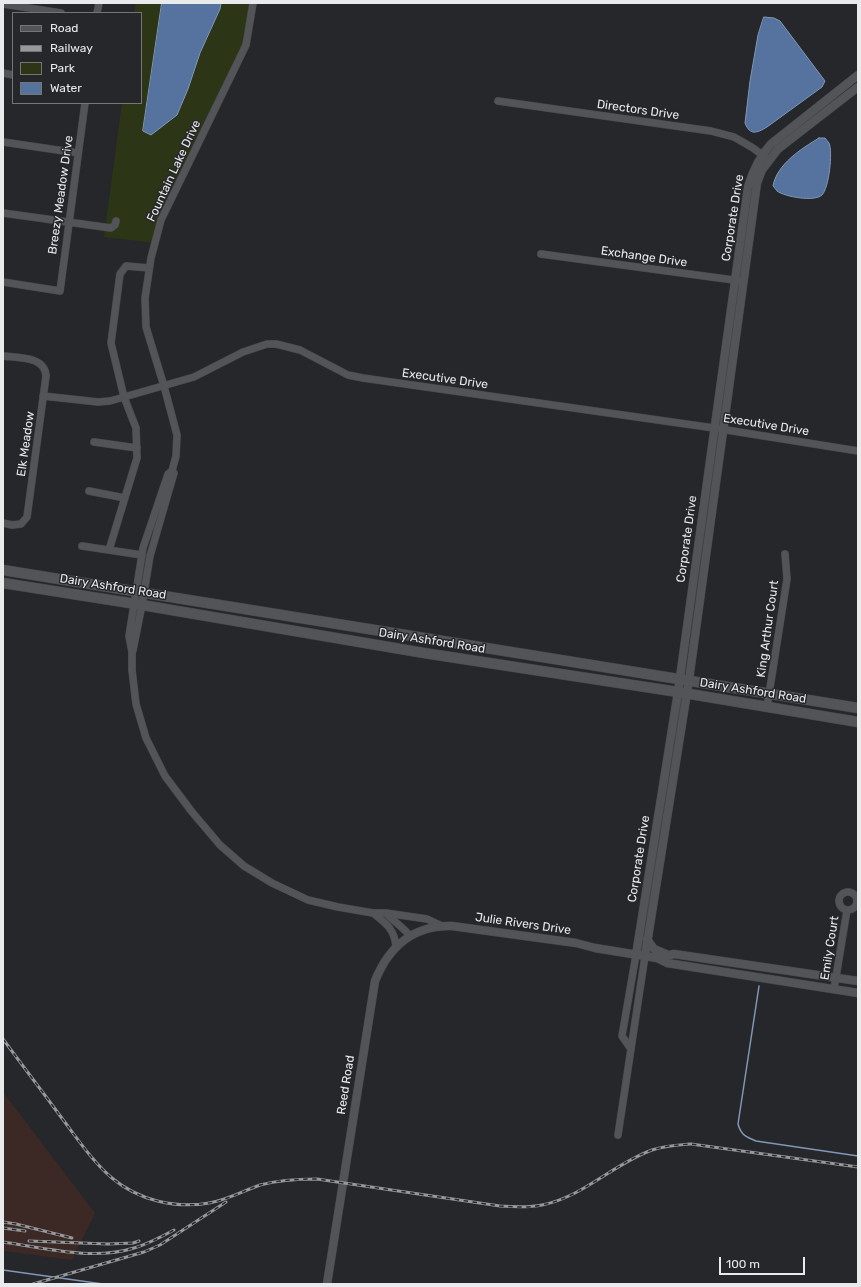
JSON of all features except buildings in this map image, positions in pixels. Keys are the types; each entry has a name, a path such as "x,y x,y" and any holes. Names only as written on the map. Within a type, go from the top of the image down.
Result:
{"main road":[{"name":"Dairy Ashford Road","path":"3,570 858,708"},
{"path":"54,591 56,578"},
{"name":"Dairy Ashford Road","path":"3,583 138,604 362,643 858,722"},
{"path":"249,623 252,610"},
{"path":"362,643 364,628"},
{"path":"424,653 427,638"}],"street":[{"name":"Fountain Lake Drive","path":"140,592 174,473 172,471 176,456 176,435 164,386 146,326 145,298 149,268 161,220 246,45 253,3"},
{"path":"3,4 55,12"},
{"name":"Corporate Drive","path":"685,679 688,620 748,187 753,170 761,154 771,144 858,75"},
{"name":"Corporate Drive","path":"618,1135 647,939 667,822 685,679 697,621 745,282 757,183 762,170 778,149 858,86"},
{"name":"Directors Drive","path":"498,101 711,131 734,137 769,160"},
{"name":"Breezy Meadow Drive","path":"3,282 60,290 85,104"},
{"path":"3,142 78,153"},
{"path":"3,212 112,228 116,225 116,221"},
{"name":"Exchange Drive","path":"541,254 745,282"},
{"path":"109,550 137,458 136,428 124,397 111,342 120,274 126,266 149,268"},
{"name":"Executive Drive","path":"43,396 98,402 110,401 194,377 252,348 267,344 276,344 300,350 348,375 363,378 724,429 858,451"},
{"name":"Elk Meadow","path":"3,356 34,360 40,363 46,371 27,517 21,524 12,525 3,523"},
{"path":"94,442 137,448"},
{"name":"Fountain Lake Drive","path":"140,592 142,556 152,518 168,474 172,471"},
{"path":"89,491 125,498"},
{"path":"152,518 160,520"},
{"path":"82,546 142,556"},
{"name":"King Arthur Court","path":"767,707 787,579 785,554"},
{"name":"Julie Rivers Drive","path":"140,592 129,636 132,652 132,670 136,704 146,738 165,776 192,812 220,845 244,866 272,883 308,900 338,907 373,913 386,912 427,919 442,926 452,926 541,938 657,958 667,963 858,993"},
{"path":"688,620 697,621"},
{"name":"Corporate Drive","path":"631,1049 622,1036 657,820 683,693"},
{"path":"657,820 667,822"},
{"name":"Emily Court","path":"834,989 847,910"},
{"path":"386,912 391,918 398,922 410,936"},
{"name":"Julie Rivers Drive","path":"373,913 392,930 396,947"},
{"name":"Reed Road","path":"327,1284 375,981 382,965 396,947 410,936 420,931 442,926"},
{"path":"647,939 654,948 668,954"},
{"name":"Julie Rivers Drive","path":"657,958 668,954 858,981"},
{"path":"781,980 785,970"},
{"path":"631,982 641,983"}],"shaded area":[{"path":"3,1092 95,1213 72,1260 3,1251"}],"green space":[{"path":"136,3 253,3 246,45 206,125 155,243 104,237 122,104 142,104 142,12 134,12"}],"water":[{"path":"162,3 221,3 220,9 200,53 188,89 177,115 151,135 143,131"},
{"path":"764,17 774,18 780,21 825,81 822,87 767,127 757,132 752,132 745,123 758,35"},
{"path":"819,138 825,138 829,142 831,154 827,185 822,195 813,198 800,198 786,195 777,191 773,186 779,171 798,152"}],"waterway":[{"path":"759,986 738,1124 742,1133 756,1141 858,1156"},
{"path":"3,1270 103,1284"}],"railway":[{"path":"3,1039 85,1149 112,1178 133,1192 170,1204 196,1205 209,1203 222,1200 267,1183 288,1180 317,1179 500,1206 532,1207 557,1201 571,1195 585,1188 624,1163 652,1150 691,1144 858,1167"},
{"path":"33,1284 144,1252 160,1245 226,1202"},
{"path":"3,1222 72,1238"},
{"path":"3,1228 25,1231"},
{"path":"3,1242 69,1252 118,1252 139,1246 174,1230"},
{"path":"29,1241 108,1244 133,1243 139,1241"}]}
